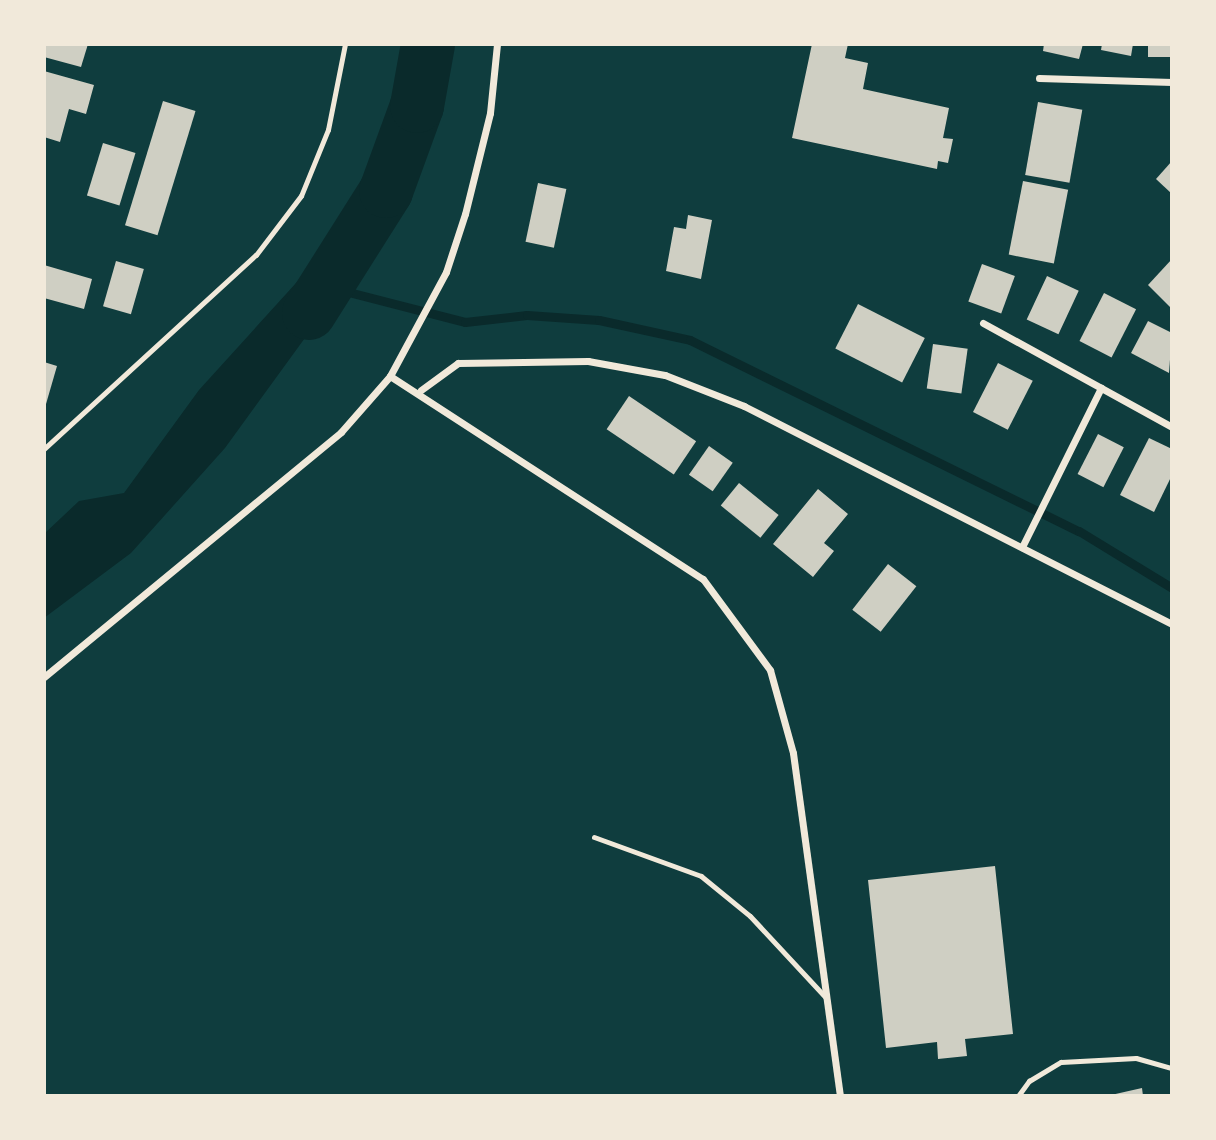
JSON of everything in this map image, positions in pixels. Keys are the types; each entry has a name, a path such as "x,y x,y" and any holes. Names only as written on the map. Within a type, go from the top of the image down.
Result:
{"street":[{"path":"44,677 341,432 390,376 416,334 446,272 490,113 497,44"},
{"path":"1039,78 1172,82"},
{"path":"983,323 1172,427"},
{"path":"421,390 458,363 588,361 666,375 744,405 1172,624"},
{"path":"390,376 421,390 703,579 770,670 793,753 840,1096"},
{"path":"1022,547 1101,388"}],"lane":[{"path":"594,837 701,876 750,916 829,1001"},
{"path":"1018,1096 1029,1081 1061,1062 1136,1058 1172,1069"}],"path":[{"path":"44,449 256,256 301,196 328,130 345,44"}],"water":[{"path":"348,249 351,270 334,298 225,448 131,553 44,618 44,534 79,501 124,493 199,390 326,250"}],"building":[{"path":"44,44 88,44 81,67 44,57"},
{"path":"812,44 848,44 845,58 868,63 863,89 949,108 943,138 953,139 948,163 938,161 937,169 792,138"},
{"path":"1044,44 1083,44 1079,59 1043,51"},
{"path":"1102,44 1133,44 1131,56 1101,50"},
{"path":"1148,44 1172,44 1172,57 1148,57"},
{"path":"44,71 94,85 86,114 69,109 60,142 44,137"},
{"path":"163,101 196,111 158,235 125,225"},
{"path":"1038,102 1082,110 1069,183 1025,175"},
{"path":"103,143 136,153 119,206 87,196"},
{"path":"1172,161 1172,194 1156,179"},
{"path":"1023,181 1068,190 1054,263 1009,255"},
{"path":"538,183 566,189 554,248 526,242"},
{"path":"688,215 712,220 701,279 666,271 674,227 686,229"},
{"path":"1172,259 1172,309 1148,285"},
{"path":"116,261 144,269 131,314 103,306"},
{"path":"982,264 1015,276 1001,314 968,302"},
{"path":"44,265 92,279 84,309 44,298"},
{"path":"1047,276 1079,291 1058,334 1027,320"},
{"path":"1104,293 1136,309 1112,357 1079,341"},
{"path":"858,304 925,338 902,383 835,349"},
{"path":"1148,321 1172,333 1169,373 1131,353"},
{"path":"933,344 968,349 961,393 927,389"},
{"path":"44,362 57,366 44,411"},
{"path":"998,363 1033,381 1008,430 973,412"},
{"path":"629,396 696,441 674,474 607,429"},
{"path":"1098,434 1124,447 1103,487 1078,474"},
{"path":"1149,438 1172,449 1172,475 1154,512 1120,495"},
{"path":"709,446 733,463 713,491 689,475"},
{"path":"739,483 779,515 760,538 721,506"},
{"path":"818,489 848,514 824,543 834,551 813,577 773,544"},
{"path":"888,564 916,586 881,632 852,610"},
{"path":"995,866 1013,1034 965,1039 967,1056 938,1059 937,1042 886,1048 868,880"},
{"path":"1142,1088 1143,1096 1111,1096 1111,1095"}],"waterway":[{"path":"309,313 386,191 417,106 428,44"},
{"path":"329,287 465,322 527,315 599,320 690,340 1079,531 1172,588"}]}
